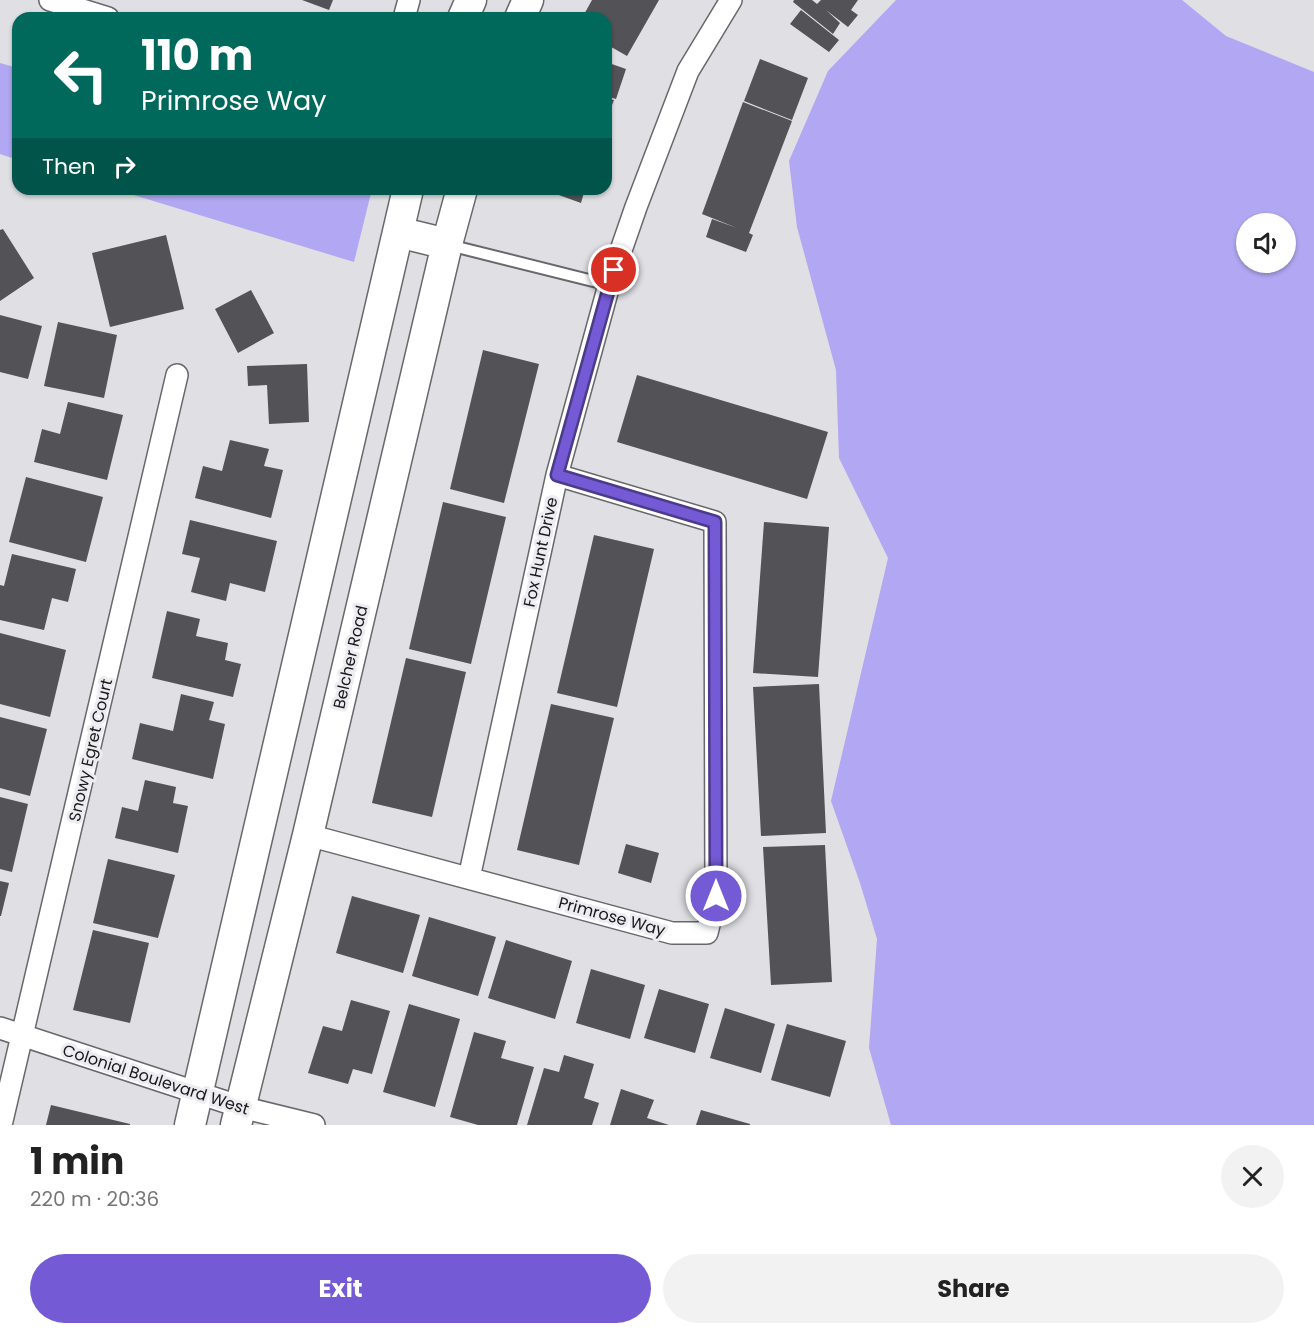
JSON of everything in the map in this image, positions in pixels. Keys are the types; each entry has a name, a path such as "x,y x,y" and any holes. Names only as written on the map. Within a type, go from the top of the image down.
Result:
{"main road":[{"path":"190,1125 407,195"},
{"name":"Belcher Road","path":"239,1116 460,195"},
{"path":"398,232 447,244"}],"street":[{"path":"50,0 89,12"},
{"name":"Fox Hunt Drive","path":"469,878 557,475 609,285 688,71 731,0"},
{"name":"Snowy Egret Court","path":"1,1125 177,375"},
{"name":"Primrose Way","path":"308,836 672,933 707,933 716,896 715,522 557,475"},
{"name":"Colonial Boulevard West","path":"0,1028 198,1093 239,1116 314,1125"}],"lane":[{"path":"447,244 609,285"}],"shaded area":[{"path":"896,0 1182,0 1226,36 1314,72 1314,1125 891,1125 869,1048 877,939 831,801 888,558 839,458 836,370 797,227 789,161 828,71"},
{"path":"0,63 12,66 12,158 0,154"},
{"path":"134,195 371,195 354,262"}],"building":[{"path":"302,0 333,0 329,10"},
{"path":"592,0 659,0 627,56 612,47 612,12 585,12"},
{"path":"794,0 812,0 817,4 821,0 858,0 851,10 858,15 848,27 826,10 840,23 833,34 793,2"},
{"path":"801,10 839,40 829,52 790,24"},
{"path":"760,59 808,78 792,120 744,101"},
{"path":"612,64 626,69 616,99 612,98"},
{"path":"743,102 792,121 749,233 753,235 746,252 706,237 712,219 737,228 702,214"},
{"path":"559,195 583,195 581,203"},
{"path":"3,229 34,278 0,301 0,230"},
{"path":"166,235 184,309 110,327 92,253"},
{"path":"251,290 274,333 238,353 215,309"},
{"path":"0,315 42,326 28,379 0,372"},
{"path":"58,322 117,335 104,398 44,386"},
{"path":"483,350 539,364 504,503 450,489"},
{"path":"307,364 309,422 269,424 267,385 248,386 247,366"},
{"path":"637,375 828,432 807,499 617,442"},
{"path":"68,402 123,415 107,480 34,462 42,429 60,434"},
{"path":"230,440 269,449 264,466 283,470 271,518 195,498 203,466 222,471"},
{"path":"26,477 103,497 86,562 9,542"},
{"path":"443,502 506,517 471,664 409,649"},
{"path":"190,520 277,541 265,592 230,583 226,601 191,592 200,558 182,554"},
{"path":"764,522 829,527 818,677 753,673"},
{"path":"594,535 654,549 617,707 557,693"},
{"path":"12,554 76,569 68,602 52,598 44,630 0,620 0,585 4,586"},
{"path":"167,611 200,619 196,636 228,643 225,660 241,664 233,697 152,678"},
{"path":"0,633 66,650 50,717 0,704"},
{"path":"406,658 466,672 432,817 372,803"},
{"path":"819,684 826,833 761,836 753,687"},
{"path":"181,694 214,702 209,720 225,724 213,779 132,759 140,723 173,731"},
{"path":"551,704 614,718 579,865 517,850"},
{"path":"0,717 47,729 30,796 0,788"},
{"path":"145,780 176,787 173,803 188,806 178,853 115,838 122,807 138,811"},
{"path":"0,797 28,804 12,872 0,869"},
{"path":"626,844 659,853 651,883 618,873"},
{"path":"825,845 832,982 771,985 763,847"},
{"path":"108,859 175,875 158,938 93,923"},
{"path":"0,881 9,883 1,916 0,916"},
{"path":"352,896 420,915 403,973 336,953"},
{"path":"429,917 496,937 478,996 412,976"},
{"path":"93,930 149,943 130,1023 73,1010"},
{"path":"506,940 572,961 555,1019 488,998"},
{"path":"591,969 645,985 630,1039 576,1023"},
{"path":"659,989 709,1004 695,1053 644,1038"},
{"path":"351,1000 390,1011 372,1074 353,1069 348,1084 308,1073 323,1026 342,1031"},
{"path":"409,1004 460,1019 435,1107 383,1092"},
{"path":"725,1008 775,1024 761,1073 710,1058"},
{"path":"787,1024 846,1041 830,1097 771,1080"},
{"path":"474,1032 506,1041 501,1058 534,1067 517,1125 478,1125 450,1117"},
{"path":"564,1055 594,1064 584,1098 599,1103 592,1125 527,1125 544,1068 559,1072"},
{"path":"621,1089 654,1100 647,1118 669,1125 610,1125"},
{"path":"51,1105 130,1124 130,1125 46,1125"},
{"path":"701,1110 750,1124 750,1125 696,1125"}],"route":[{"path":"614,270 557,475 715,522 716,896"}]}
